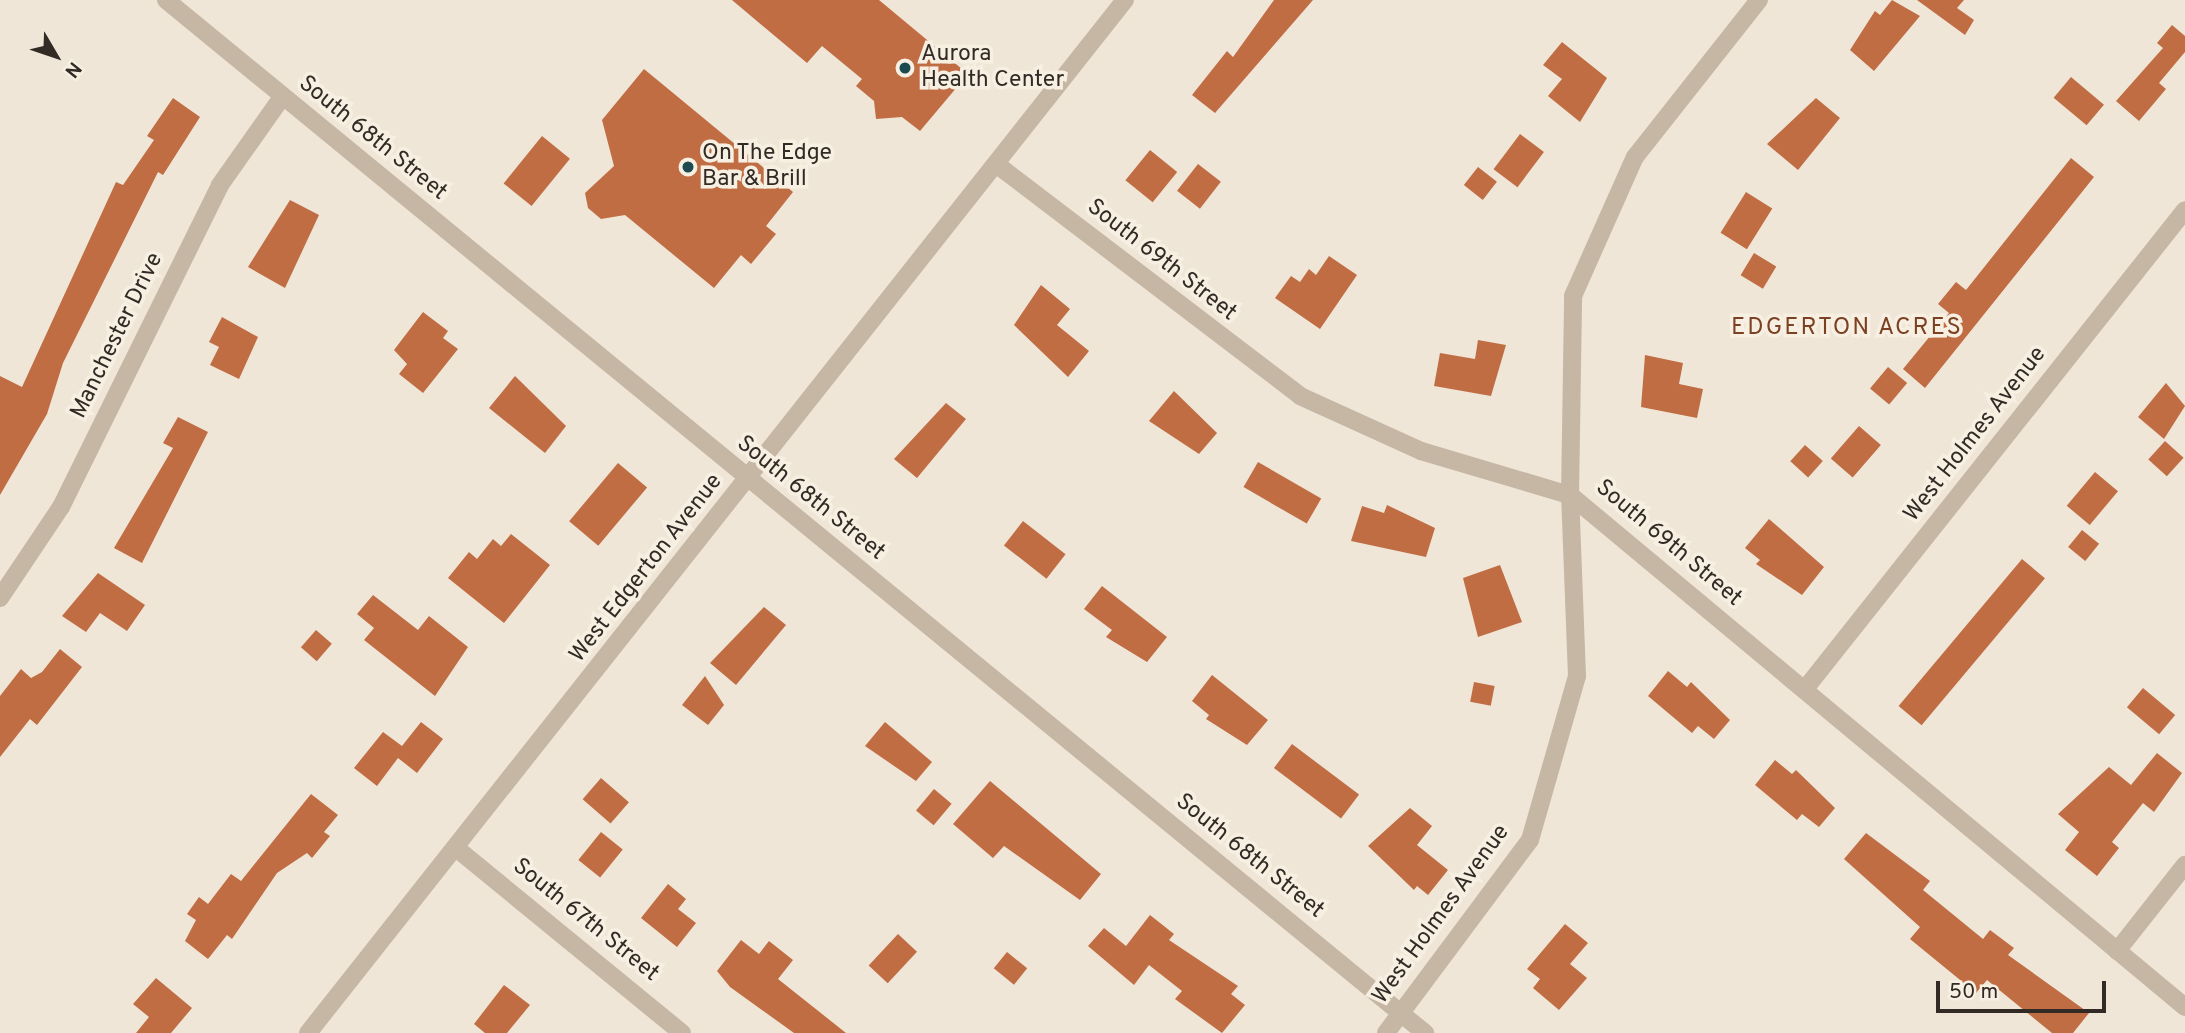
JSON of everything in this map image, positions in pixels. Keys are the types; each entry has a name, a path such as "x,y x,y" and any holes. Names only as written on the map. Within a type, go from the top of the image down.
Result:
{"street":[{"name":"South 68th Street","path":"166,0 1425,1033"},
{"name":"West Edgerton Avenue","path":"308,1033 749,480 1125,0"},
{"name":"West Holmes Avenue","path":"1386,1033 1530,840 1577,676 1570,495 1573,296 1635,157 1759,0"},
{"name":"Manchester Drive","path":"0,598 61,507 220,185 282,97"},
{"name":"South 69th Street","path":"996,164 1300,396 1421,451 1570,495 2185,1007"},
{"name":"West Holmes Avenue","path":"1805,690 2185,210"},
{"name":"South 67th Street","path":"457,848 682,1033"},
{"path":"2117,951 2185,865"}],"building":[{"name":"Aurora Health Center","path":"732,0 879,0 968,74 920,131 902,117 876,119 874,101 856,86 862,79 822,46 807,63"},
{"path":"1274,0 1313,0 1215,113 1192,95 1227,51 1233,57"},
{"path":"1892,0 1920,16 1874,71 1850,50 1875,11 1880,15"},
{"path":"1917,0 1964,0 1957,8 1974,20 1965,35"},
{"path":"2172,25 2185,36 2185,52 2159,83 2166,89 2139,121 2116,101 2163,48 2157,43"},
{"path":"1562,42 1607,78 1580,122 1548,96 1562,79 1543,65"},
{"name":"On The Edge Bar & Brill","path":"644,69 793,192 766,226 776,234 751,264 741,255 714,288 625,215 601,219 588,208 585,193 614,166 602,120"},
{"path":"2071,77 2104,105 2087,125 2054,98"},
{"path":"173,98 200,117 163,175 158,172 63,363 47,414 0,495 0,376 22,387 116,182 123,185 154,140 147,136"},
{"path":"1816,98 1840,118 1798,170 1767,144"},
{"path":"1520,134 1544,152 1517,187 1494,169"},
{"path":"542,136 570,159 532,206 504,183"},
{"path":"1150,150 1177,172 1153,202 1125,180"},
{"path":"2071,158 2094,177 1925,388 1903,369 1949,313 1938,304 1956,282 1966,290"},
{"path":"1198,164 1221,182 1200,209 1177,191"},
{"path":"1478,167 1497,182 1483,200 1464,185"},
{"path":"1746,192 1772,208 1747,249 1721,233"},
{"path":"290,200 319,215 285,288 248,267"},
{"path":"1754,253 1776,266 1763,289 1741,275"},
{"path":"1329,256 1357,275 1320,329 1275,298 1291,276 1300,282 1309,269 1316,275"},
{"path":"1041,285 1070,309 1057,325 1089,351 1068,377 1014,325"},
{"path":"423,312 448,331 443,338 458,349 423,393 399,374 407,364 394,350"},
{"path":"222,317 258,337 239,379 210,365 219,347 209,342"},
{"path":"1478,340 1506,345 1491,396 1434,386 1440,353 1475,359"},
{"path":"1645,355 1683,363 1679,384 1703,389 1697,418 1641,407"},
{"path":"1888,367 1907,383 1889,405 1870,388"},
{"path":"515,376 566,426 545,453 489,408"},
{"path":"2166,383 2185,406 2164,439 2138,417"},
{"path":"1174,391 1217,433 1199,454 1149,421"},
{"path":"946,403 966,419 917,478 894,459"},
{"path":"178,417 208,432 142,563 114,548 173,448 163,443"},
{"path":"1859,426 1881,445 1853,477 1831,458"},
{"path":"2165,441 2184,458 2167,476 2148,460"},
{"path":"1805,445 1823,461 1808,477 1790,461"},
{"path":"1258,462 1321,498 1307,524 1244,487"},
{"path":"618,463 647,487 598,546 569,521"},
{"path":"2095,472 2118,491 2090,525 2067,506"},
{"path":"1387,505 1435,528 1426,557 1351,541 1362,506 1384,513"},
{"path":"1769,519 1824,567 1802,595 1756,564 1760,560 1745,548"},
{"path":"1023,521 1066,554 1046,579 1004,545"},
{"path":"2082,530 2099,544 2085,561 2068,547"},
{"path":"511,534 550,565 504,623 448,578 469,552 477,559 493,539 501,546"},
{"path":"2022,559 2045,578 1922,725 1899,706"},
{"path":"1500,565 1522,622 1478,637 1463,578"},
{"path":"98,573 145,605 127,631 100,613 86,632 62,616"},
{"path":"1102,586 1167,637 1147,662 1106,637 1112,630 1084,609"},
{"path":"373,595 418,630 429,616 468,647 435,696 364,640 374,628 357,614"},
{"path":"764,607 786,625 736,685 710,663"},
{"path":"316,630 332,644 317,661 301,647"},
{"path":"60,649 82,667 37,725 30,719 0,757 0,696 21,669 31,678 42,672"},
{"path":"1668,671 1687,687 1691,682 1730,720 1714,739 1698,726 1692,733 1648,696"},
{"path":"1212,675 1268,720 1247,745 1206,719 1209,715 1192,701"},
{"path":"705,676 724,705 708,725 682,705"},
{"path":"1474,682 1495,686 1491,706 1470,702"},
{"path":"2143,688 2175,715 2159,734 2127,707"},
{"path":"421,722 443,739 417,773 398,758 377,786 354,768 383,732 402,746"},
{"path":"885,722 932,762 916,781 865,746"},
{"path":"1292,744 1359,795 1341,819 1274,768"},
{"path":"2157,753 2182,773 2154,812 2143,803 2112,842 2119,848 2097,876 2065,850 2079,832 2058,814 2109,767 2131,785"},
{"path":"1775,760 1792,774 1796,770 1835,808 1819,827 1802,814 1797,820 1755,785"},
{"path":"601,778 629,802 611,823 583,799"},
{"path":"990,781 1101,874 1080,900 1004,846 993,858 953,824"},
{"path":"934,789 952,804 934,825 916,810"},
{"path":"311,794 338,815 324,832 330,836 312,858 307,853 277,873 232,939 227,935 208,959 185,941 196,920 187,914 199,897 208,904 231,874 241,881"},
{"path":"1410,808 1432,826 1417,845 1448,870 1428,895 1417,886 1414,890 1368,846"},
{"path":"601,832 623,850 600,878 578,860"},
{"path":"1866,833 1930,881 1923,890 1983,939 1990,930 2014,948 2008,955 2089,1013 2073,1033 2052,1033 1987,980 1976,993 1910,939 1920,927 1844,859"},
{"path":"668,884 686,899 678,909 696,923 677,947 641,918"},
{"path":"1150,915 1174,934 1169,940 1238,986 1231,994 1245,1005 1222,1033 1175,999 1182,991 1149,965 1134,985 1088,946 1104,928 1126,946"},
{"path":"1565,924 1588,943 1570,964 1587,978 1559,1010 1533,988 1540,979 1527,969"},
{"path":"898,934 917,952 888,983 869,965"},
{"path":"741,940 759,954 769,941 793,960 778,979 846,1033 794,1033 730,987 717,971"},
{"path":"1007,952 1027,968 1014,985 994,968"},
{"path":"156,978 192,1008 171,1033 136,1033 149,1017 133,1004"},
{"path":"504,985 530,1005 507,1033 485,1033 474,1024"}],"place":[{"name":"Aurora Health Center","path":"905,68"},
{"name":"On The Edge Bar & Brill","path":"688,167"}],"district":[{"name":"EDGERTON ACRES","path":"1847,329"}]}
